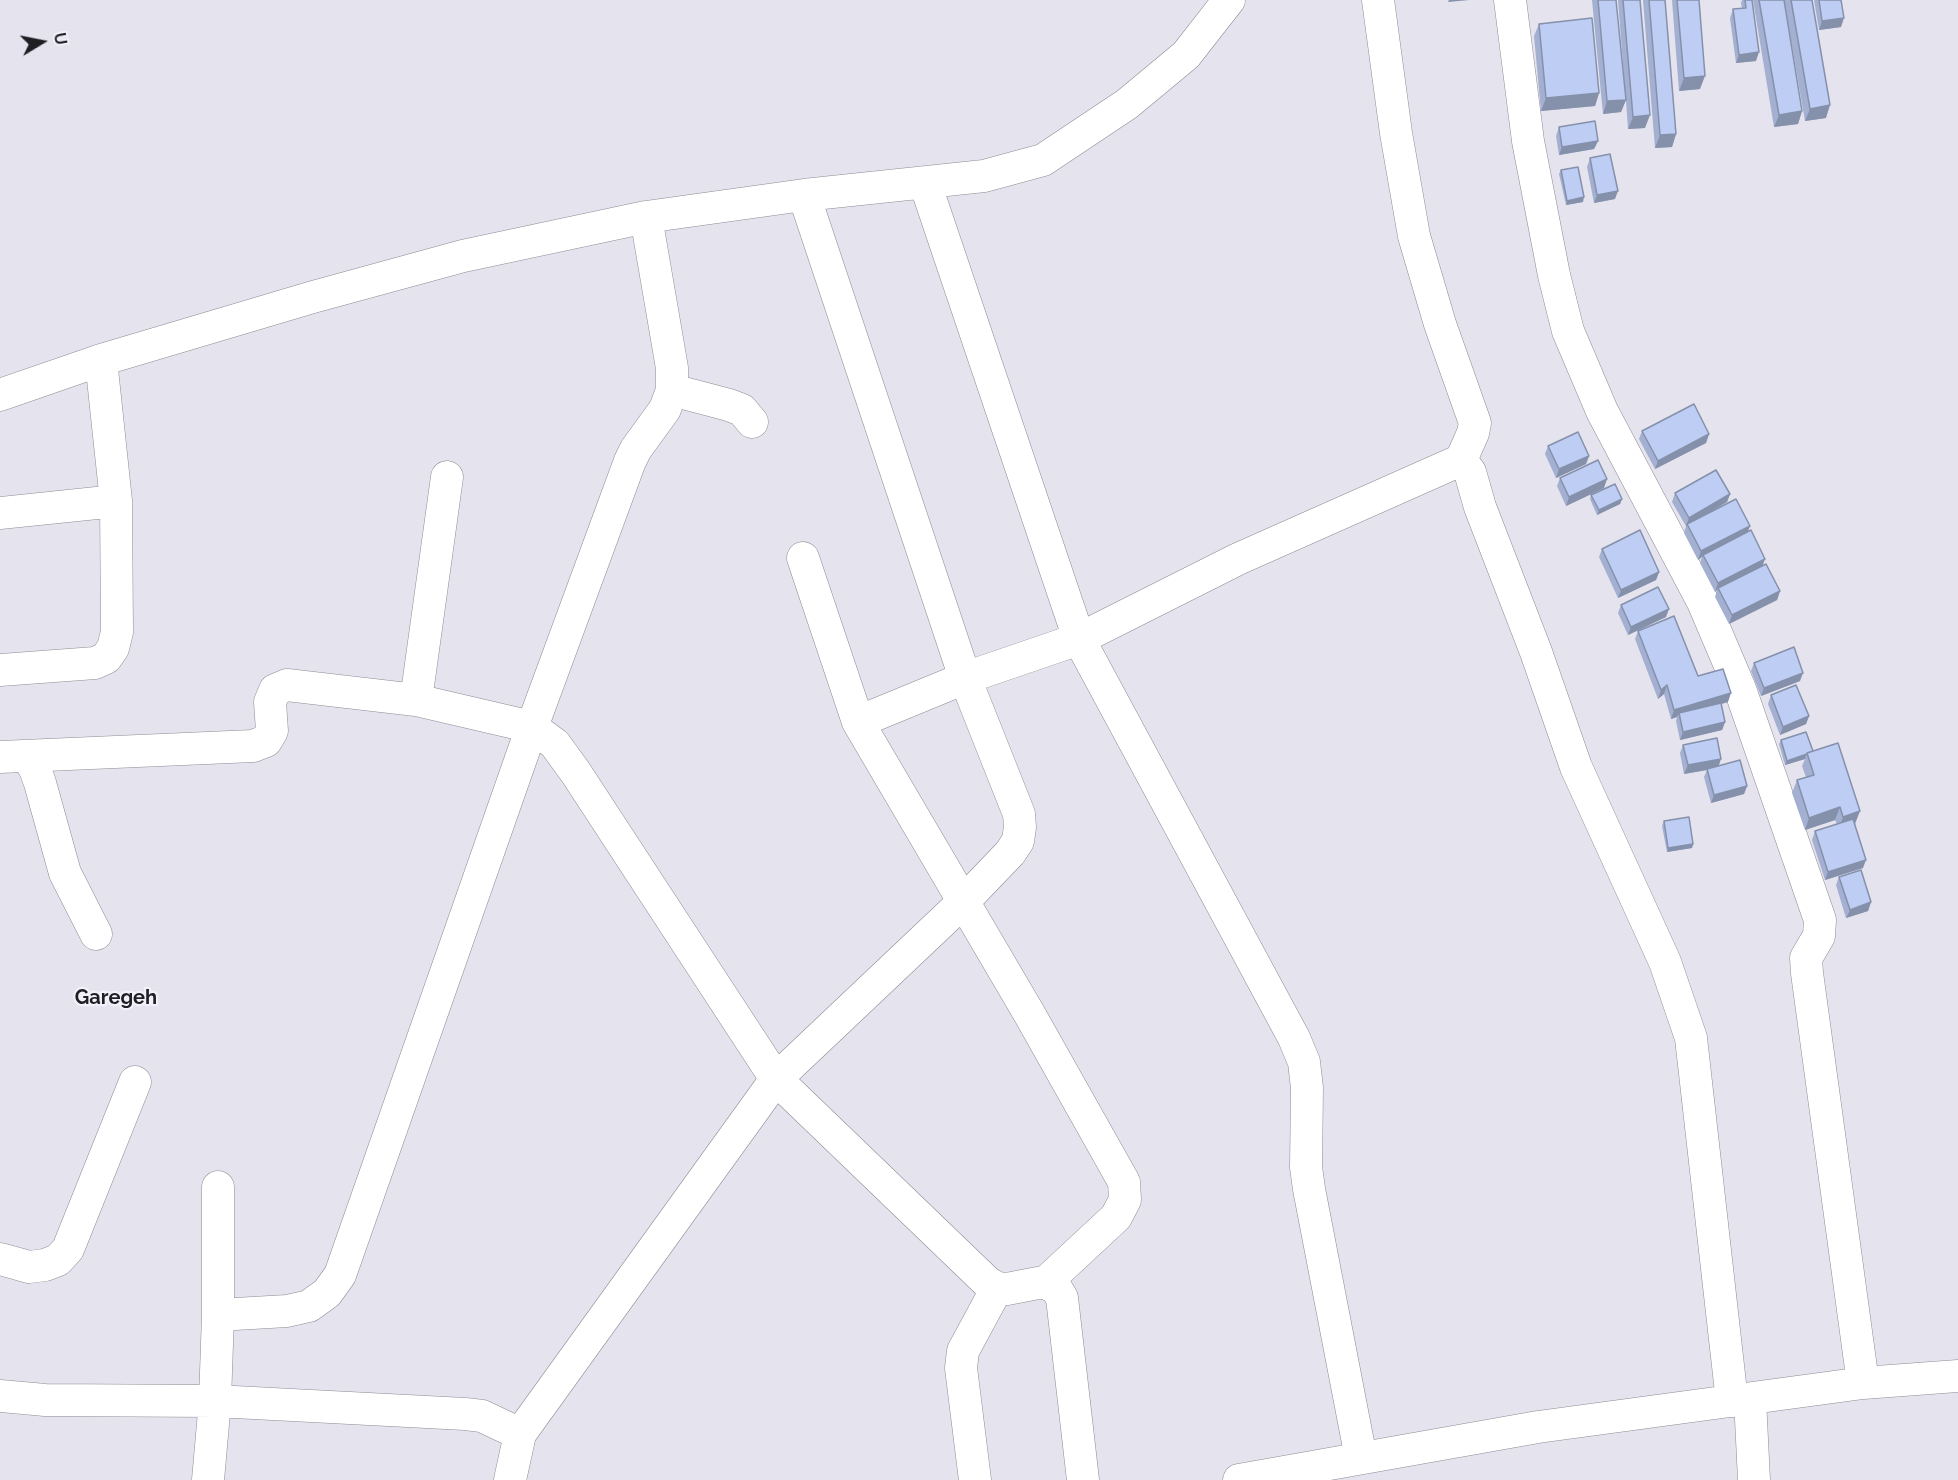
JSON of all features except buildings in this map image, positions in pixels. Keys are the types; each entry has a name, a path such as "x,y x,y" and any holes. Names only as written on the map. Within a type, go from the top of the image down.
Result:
{"street":[{"path":"0,394 101,360 313,297 463,256 646,217 804,195 984,176 1043,160 1127,104 1186,55 1229,0"},
{"path":"858,722 965,678 1079,639 1238,559 1461,460 1473,434 1475,423 1440,324 1414,237 1396,133 1378,0"},
{"path":"1510,0 1528,141 1554,275 1568,331 1602,411 1703,602 1740,689 1820,920 1819,936 1806,958 1807,973 1863,1383"},
{"path":"925,183 1079,639 1294,1038 1304,1062 1307,1088 1306,1167 1309,1190 1361,1458"},
{"path":"510,1480 520,1434 776,1079 963,902 1010,853 1018,841 1019,814 965,678 804,195"},
{"path":"218,1315 287,1311 309,1306 327,1293 340,1275 532,727 630,461 665,409 672,390 672,368 646,217"},
{"path":"0,670 95,663 106,658 113,648 117,632 116,501 101,360"},
{"path":"672,390 742,410 752,422"},
{"path":"1461,460 1470,472 1480,507 1536,652 1575,767 1665,962 1691,1038 1754,1480"},
{"path":"416,700 447,477"},
{"path":"0,513 116,501"},
{"path":"803,558 858,722 1030,1015 1124,1182 1125,1200 1116,1217 1045,1283"},
{"path":"13,756 253,746 266,741 272,731 270,702 275,690 287,685 416,700 532,727 555,744 576,773 776,1079 987,1282 997,1288 1007,1289 1045,1283 1056,1288 1062,1298 1083,1480"},
{"path":"13,756 35,769 65,873 96,934"},
{"path":"0,1259 29,1267 45,1265 58,1260 68,1250 135,1082"},
{"path":"208,1480 218,1315 218,1187"},
{"path":"975,1480 961,1368 963,1351 997,1288"},
{"path":"1239,1480 1302,1475 1361,1458 1538,1427 1863,1383 1958,1376"},
{"path":"0,1396 45,1400 214,1401 482,1416 520,1434"}],"district":[{"name":"Garegeh","path":"116,998"}]}
